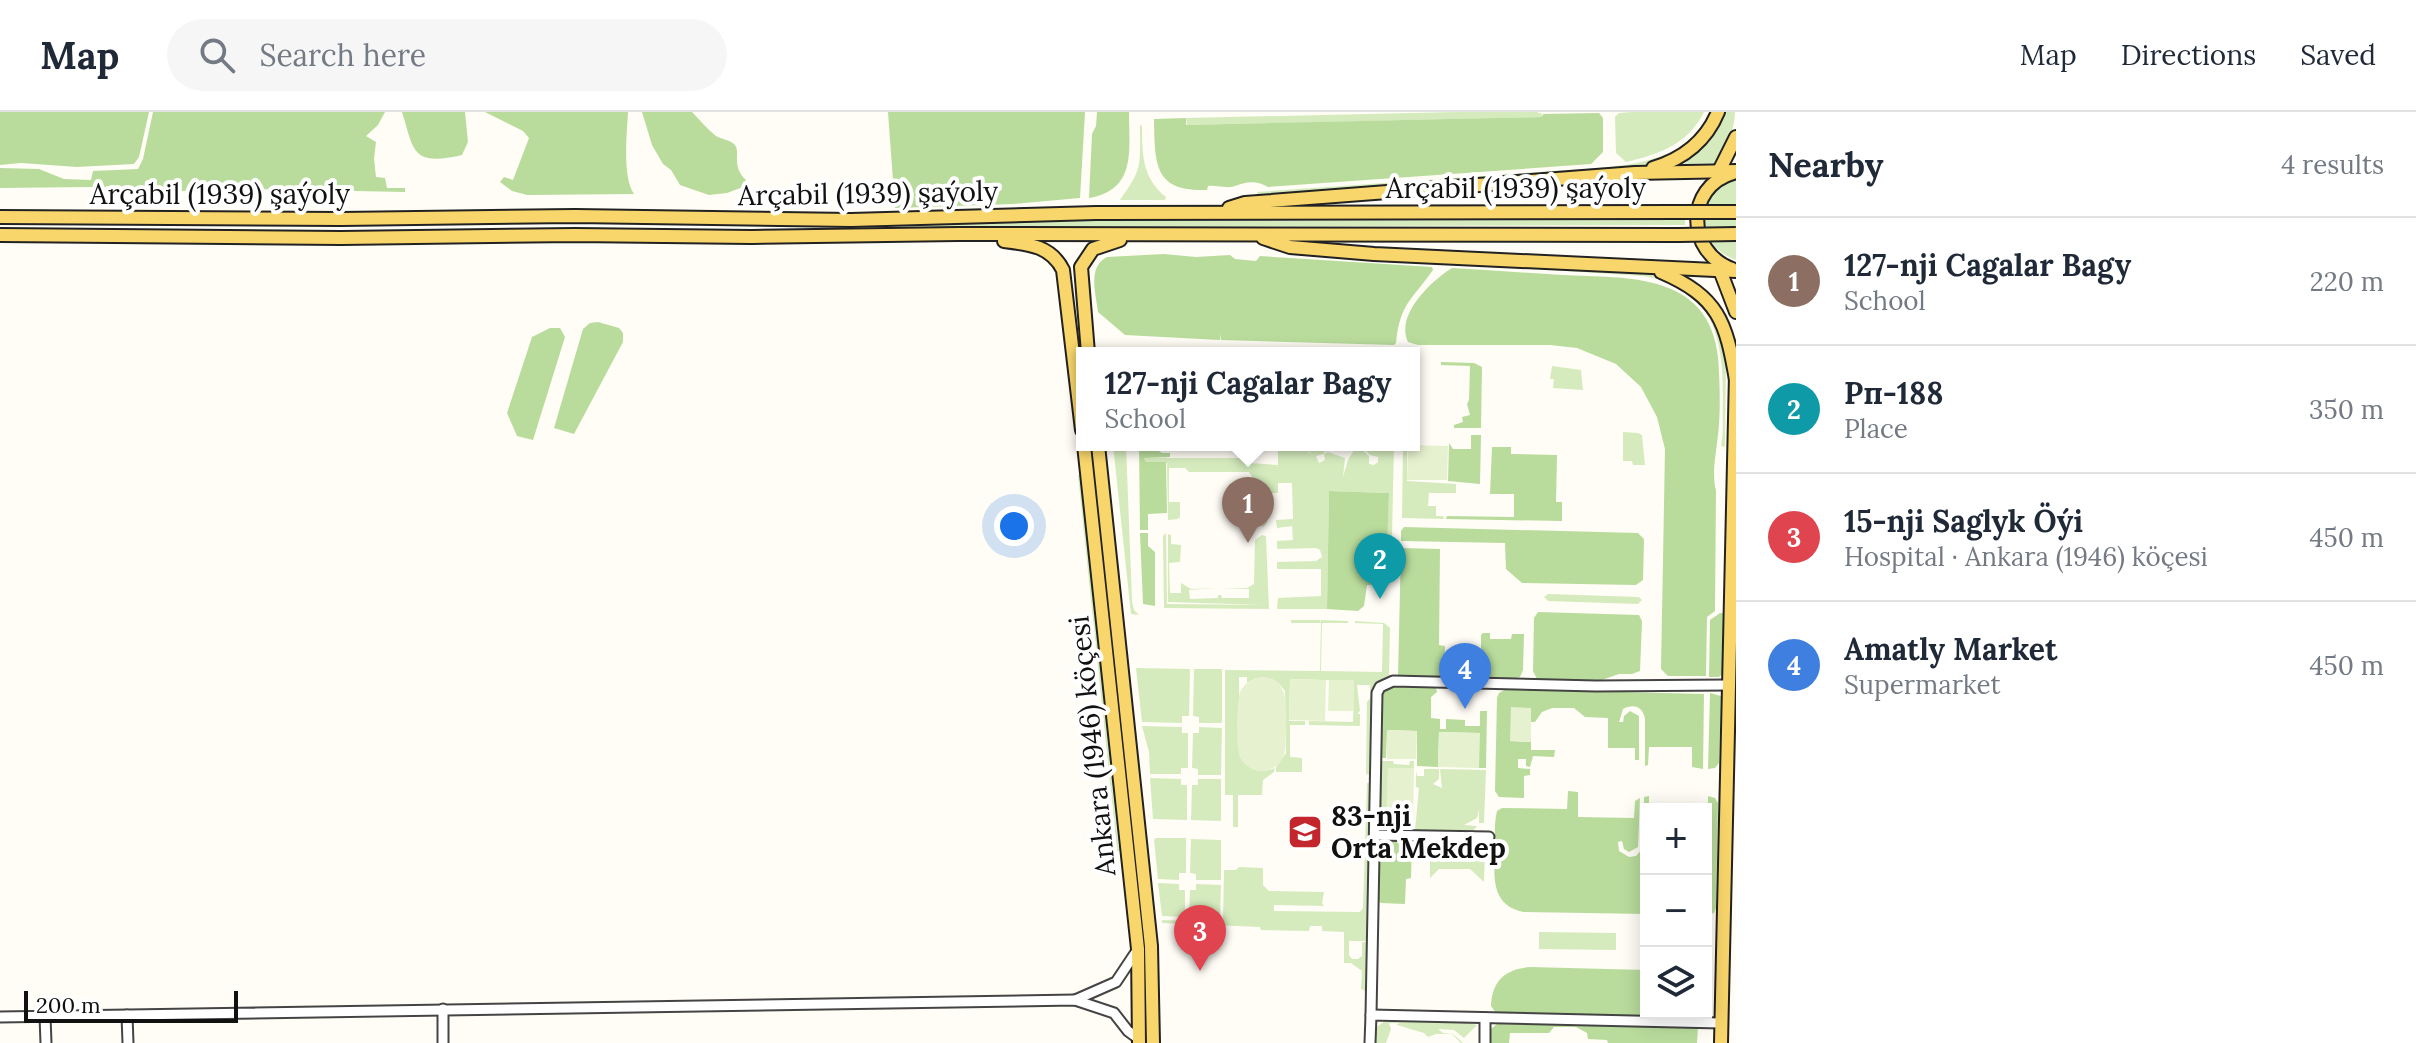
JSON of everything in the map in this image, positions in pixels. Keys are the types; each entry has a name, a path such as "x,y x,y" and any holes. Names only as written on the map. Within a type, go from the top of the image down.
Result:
{"main road":[{"path":"1635,173 1668,164 1682,156 1705,135 1718,112"},
{"path":"1736,137 1699,203 1696,220 1702,244 1719,266 1736,312"},
{"path":"1217,212 1245,203 1635,173 1736,171"},
{"path":"1708,188 1717,179 1736,171"},
{"name":"Arçabil (1939) şaýoly","path":"0,217 851,220 1217,212 1736,212"},
{"path":"639,218 639,236"},
{"path":"688,219 688,236"},
{"path":"958,234 1034,245 1059,262 1066,281 1076,374"},
{"name":"Arçabil (1939) şaýoly","path":"0,235 341,238 1736,234"},
{"path":"1253,235 1290,247 1652,267 1719,266 1736,271"},
{"path":"1087,347 1081,280 1083,262 1100,245 1147,236"},
{"path":"1652,267 1690,285 1715,310 1729,343 1736,380"},
{"path":"1721,1043 1736,374"},
{"name":"Ankara (1946) köçesi","path":"1085,451 1138,949 1139,1041"},
{"name":"Ankara (1946) köçesi","path":"1099,451 1151,946 1153,1043"}],"street":[{"path":"1370,1043 1377,693 1380,687 1387,682 1729,685"},
{"path":"1375,835 1489,837"},
{"path":"1075,1000 1116,982 1138,949"},
{"path":"0,1017 1075,1000 1114,1013 1139,1041"},
{"path":"443,1009 443,1043"},
{"path":"127,1015 128,1043"},
{"path":"1371,1015 1721,1023"},
{"path":"45,1016 46,1043"},
{"path":"1485,1018 1485,1043"}],"green space":[{"path":"0,112 149,112 139,157 134,164 77,167 21,163 0,165"},
{"path":"153,112 385,112 378,125 366,136 376,142 376,177 385,178 387,188 405,188 405,192 256,189 254,194 90,187 0,188 0,168 39,169 64,179 91,180 93,171 138,169"},
{"path":"402,112 465,112 468,142 462,155 433,159 417,152"},
{"path":"485,112 628,112 627,166 634,194 527,195 512,191 500,182 504,177 513,180 529,138 523,131"},
{"path":"642,112 692,112 716,136 734,144 738,169 746,180 743,187 709,195 680,185 652,145"},
{"path":"888,112 1085,112 1080,198 895,208"},
{"path":"1097,112 1129,112 1129,154 1123,177 1116,187 1089,198 1092,134"},
{"path":"1537,112 1542,117 1187,125 1186,118"},
{"path":"1704,112 1690,132 1672,146 1626,162 1616,153 1615,117 1619,113"},
{"path":"1712,112 1707,122 1694,139 1667,157 1646,165 1380,188 1258,195 1257,192 1625,165 1680,147 1692,138"},
{"path":"1725,112 1735,112 1730,138 1719,163 1684,164 1708,144"},
{"path":"1599,113 1603,118 1603,152 1591,164 1268,187 1251,182 1229,187 1208,186 1207,190 1176,186 1167,180 1161,172 1155,149 1154,119 1186,118 1186,125"},
{"path":"1140,125 1148,174 1166,197 1165,200 1120,200 1139,166"},
{"path":"1736,179 1736,260 1712,243 1704,219 1712,195"},
{"path":"1685,220 1685,225 903,229 903,224 1038,221"},
{"path":"1164,254 1196,257 1230,255 1235,259 1256,261 1260,256 1432,267 1433,270 1404,310 1394,345 1221,340 1220,334 1220,340 1125,335 1098,312 1094,282 1097,267 1107,257"},
{"path":"1460,264 1642,273 1669,279 1697,296 1718,324 1726,354 1725,447 1721,446 1722,374 1716,334 1699,303 1685,291 1643,276"},
{"path":"1452,268 1638,280 1682,294 1699,309 1711,329 1718,357 1720,389 1714,473 1715,611 1707,617 1706,676 1668,676 1661,669 1665,449 1657,417 1641,387 1616,364 1577,348 1550,345 1418,345 1408,342 1406,321 1411,310 1425,290"},
{"path":"590,323 619,328 623,333 623,342 574,434 554,428 583,329"},
{"path":"550,328 560,328 565,337 533,440 517,436 507,413 532,337"},
{"path":"1441,362 1474,363 1482,367 1481,428 1454,428 1454,425 1463,422 1462,417 1470,415 1467,404 1470,366 1441,365"},
{"path":"1552,366 1581,370 1583,390 1553,388 1554,379 1550,379"},
{"path":"1623,432 1642,435 1645,465 1623,461"},
{"path":"1471,435 1481,435 1480,484 1448,481 1449,443 1453,449 1471,449"},
{"path":"1420,445 1448,446 1447,480 1407,480 1408,451 1420,451"},
{"path":"1492,447 1511,447 1511,454 1557,455 1556,502 1562,502 1562,521 1446,519 1447,516 1514,517 1514,494 1490,494"},
{"path":"1114,451 1126,451 1132,601 1139,615 1131,614"},
{"path":"1139,451 1170,453 1170,457 1144,458 1146,462 1166,462 1167,513 1148,514 1148,530 1140,530"},
{"path":"1278,451 1307,451 1314,456 1308,451 1325,451 1316,456 1319,463 1325,460 1324,454 1328,452 1345,458 1343,477 1353,451 1364,451 1369,456 1369,464 1374,465 1378,457 1366,451 1394,451 1391,582 1385,584 1389,493 1329,491 1327,609 1277,609 1278,598 1321,596 1321,569 1277,569 1277,562 1316,561 1322,557 1316,548 1277,549 1277,541 1293,540 1292,526 1277,528 1276,520 1293,519 1292,483 1278,483 1278,493 1264,493 1267,523 1263,527 1255,522 1255,481 1249,472 1189,472 1185,468 1169,468 1169,502 1180,502 1180,517 1168,520 1167,463 1146,462 1144,458 1249,458 1249,463 1278,465"},
{"path":"1403,451 1407,451 1407,481 1456,484 1456,493 1429,493 1428,506 1436,506 1436,516 1443,516 1444,519 1402,518"},
{"path":"1080,475 1119,851 1117,851"},
{"path":"1329,491 1389,493 1385,584 1367,585 1364,606 1358,611 1327,609"},
{"path":"1404,527 1638,533 1644,539 1643,580 1636,585 1522,583 1506,569 1505,543 1401,541"},
{"path":"1140,533 1148,533 1148,546 1155,552 1155,606 1143,604"},
{"path":"1166,533 1167,604 1266,605 1168,602 1168,534 1171,535 1171,544 1181,545 1180,562 1169,563 1170,593 1181,593 1181,583 1191,589 1218,588 1189,590 1190,599 1218,598 1218,595 1222,598 1249,598 1249,589 1221,588 1247,588 1254,584 1255,540 1266,536 1269,609 1164,608 1163,536"},
{"path":"1401,548 1440,549 1439,645 1445,646 1444,678 1398,676"},
{"path":"1548,594 1639,597 1642,600 1638,604 1548,601 1544,597"},
{"path":"1538,612 1639,615 1642,621 1640,671 1599,681 1537,679 1533,671 1534,618"},
{"path":"1723,613 1722,674 1709,677 1710,620"},
{"path":"1291,620 1320,620 1320,623 1291,623"},
{"path":"1321,620 1348,621 1322,623 1321,671 1382,672 1383,624 1355,621 1384,623 1390,628 1389,675 1378,682 1372,694 1370,775 1366,774 1370,685 1357,685 1360,726 1309,725 1309,721 1353,722 1354,681 1290,679 1289,721 1305,721 1305,725 1290,725 1290,757 1302,758 1302,772 1276,772 1286,753 1285,691 1268,678 1247,683 1247,677 1239,677 1240,757 1255,770 1275,768 1263,780 1262,795 1238,795 1238,827 1233,827 1233,795 1225,795 1225,670 1320,671"},
{"path":"1483,633 1490,633 1490,639 1511,639 1512,634 1524,634 1520,677 1509,680 1481,678"},
{"path":"1136,668 1190,669 1189,716 1182,716 1182,723 1142,722"},
{"path":"1194,669 1222,669 1222,723 1199,723 1199,717 1193,716"},
{"path":"1255,678 1275,681 1281,686 1286,702 1284,754 1277,766 1263,771 1248,767 1240,757 1238,744 1239,695 1244,686"},
{"path":"1290,679 1326,680 1325,721 1289,720"},
{"path":"1329,680 1354,680 1354,711 1328,711"},
{"path":"1390,686 1436,688 1437,692 1431,697 1431,718 1440,719 1440,729 1446,729 1446,719 1465,720 1465,726 1480,726 1480,711 1487,711 1486,768 1479,768 1479,733 1439,732 1438,767 1417,766 1417,731 1387,730 1386,758 1379,758 1381,695 1382,690"},
{"path":"1506,689 1704,694 1703,769 1692,767 1692,747 1649,747 1648,765 1645,766 1645,719 1637,707 1623,709 1619,722 1623,722 1630,711 1639,716 1639,760 1635,760 1635,748 1608,748 1608,718 1585,717 1574,708 1552,708 1531,722 1531,708 1510,741 1531,742 1531,750 1555,750 1554,757 1533,756 1530,767 1526,766 1526,759 1518,759 1518,768 1530,769 1530,775 1524,776 1524,798 1499,797 1495,791 1497,698"},
{"path":"1710,693 1721,696 1719,763 1715,768 1708,769"},
{"path":"1511,707 1531,708 1531,742 1510,741"},
{"path":"1142,726 1182,727 1182,733 1188,733 1188,768 1181,768 1181,774 1150,774 1149,752"},
{"path":"1199,727 1222,728 1221,775 1198,775 1198,769 1192,768 1193,733 1199,733"},
{"path":"1387,730 1417,731 1416,759 1387,759"},
{"path":"1439,732 1480,733 1479,768 1438,767"},
{"path":"1379,761 1409,765 1410,761 1414,761 1414,768 1388,768 1387,822 1413,823 1413,830 1386,830 1379,825"},
{"path":"1388,768 1414,768 1413,823 1387,823"},
{"path":"1424,769 1439,769 1439,779 1433,784 1442,788 1440,769 1486,770 1484,823 1479,823 1479,810 1477,818 1464,825 1477,826 1473,831 1415,830 1419,788 1416,787 1416,771 1417,776 1424,776"},
{"path":"1150,778 1181,779 1181,785 1187,785 1187,820 1153,819"},
{"path":"1198,779 1221,779 1221,821 1191,820 1192,785 1198,785"},
{"path":"1367,783 1370,783 1368,941 1349,941 1352,959 1362,956 1362,942 1368,942 1365,991 1361,989 1362,971 1351,963 1344,963 1344,932 1322,931 1322,926 1310,926 1309,931 1162,923 1162,920 1223,922 1224,870 1239,867 1263,868 1263,885 1269,891 1324,892 1324,906 1274,905 1274,911 1360,912 1363,908"},
{"path":"1568,791 1578,792 1578,817 1634,818 1635,801 1640,798 1638,847 1629,852 1624,849 1622,841 1618,842 1619,851 1629,857 1640,851 1640,914 1523,912 1512,908 1499,896 1494,869 1497,811 1502,808 1567,809"},
{"path":"1708,796 1718,803 1716,908 1712,914 1712,803 1708,803"},
{"path":"1156,838 1186,838 1186,873 1179,873 1179,880 1158,879"},
{"path":"1191,839 1221,840 1221,880 1196,880 1196,874 1190,873"},
{"path":"1385,840 1409,841 1412,844 1411,878 1406,879 1405,904 1381,903 1378,900 1379,848"},
{"path":"1433,842 1481,843 1485,848 1484,882 1470,869 1439,869 1430,878 1430,846"},
{"path":"1158,883 1179,884 1179,890 1185,890 1185,917 1162,916"},
{"path":"1196,884 1221,885 1220,918 1189,917 1190,890 1196,890"},
{"path":"1539,932 1616,933 1616,950 1539,949"},
{"path":"1530,967 1640,970 1640,1017 1496,1013 1491,1006 1494,990 1502,978 1514,970"},
{"path":"1385,1021 1477,1025 1464,1038 1454,1030 1438,1029 1453,1034 1461,1043 1452,1034 1428,1037 1397,1025 1399,1023 1389,1023 1391,1029 1386,1043 1374,1043 1375,1028"},
{"path":"1497,1024 1698,1027 1697,1043 1608,1043 1607,1040 1588,1039 1587,1033 1576,1027 1554,1027 1549,1033 1510,1033 1509,1043 1490,1043 1491,1029"}],"place":[{"name":"127-nji Cagalar Bagy","path":"1248,543"},
{"name":"Рп-188","path":"1380,599"},
{"name":"Amatly Market","path":"1465,709"},
{"name":"83-nji Orta Mekdep","path":"1305,832"},
{"name":"15-nji Saglyk Öýi","path":"1200,971"}]}
